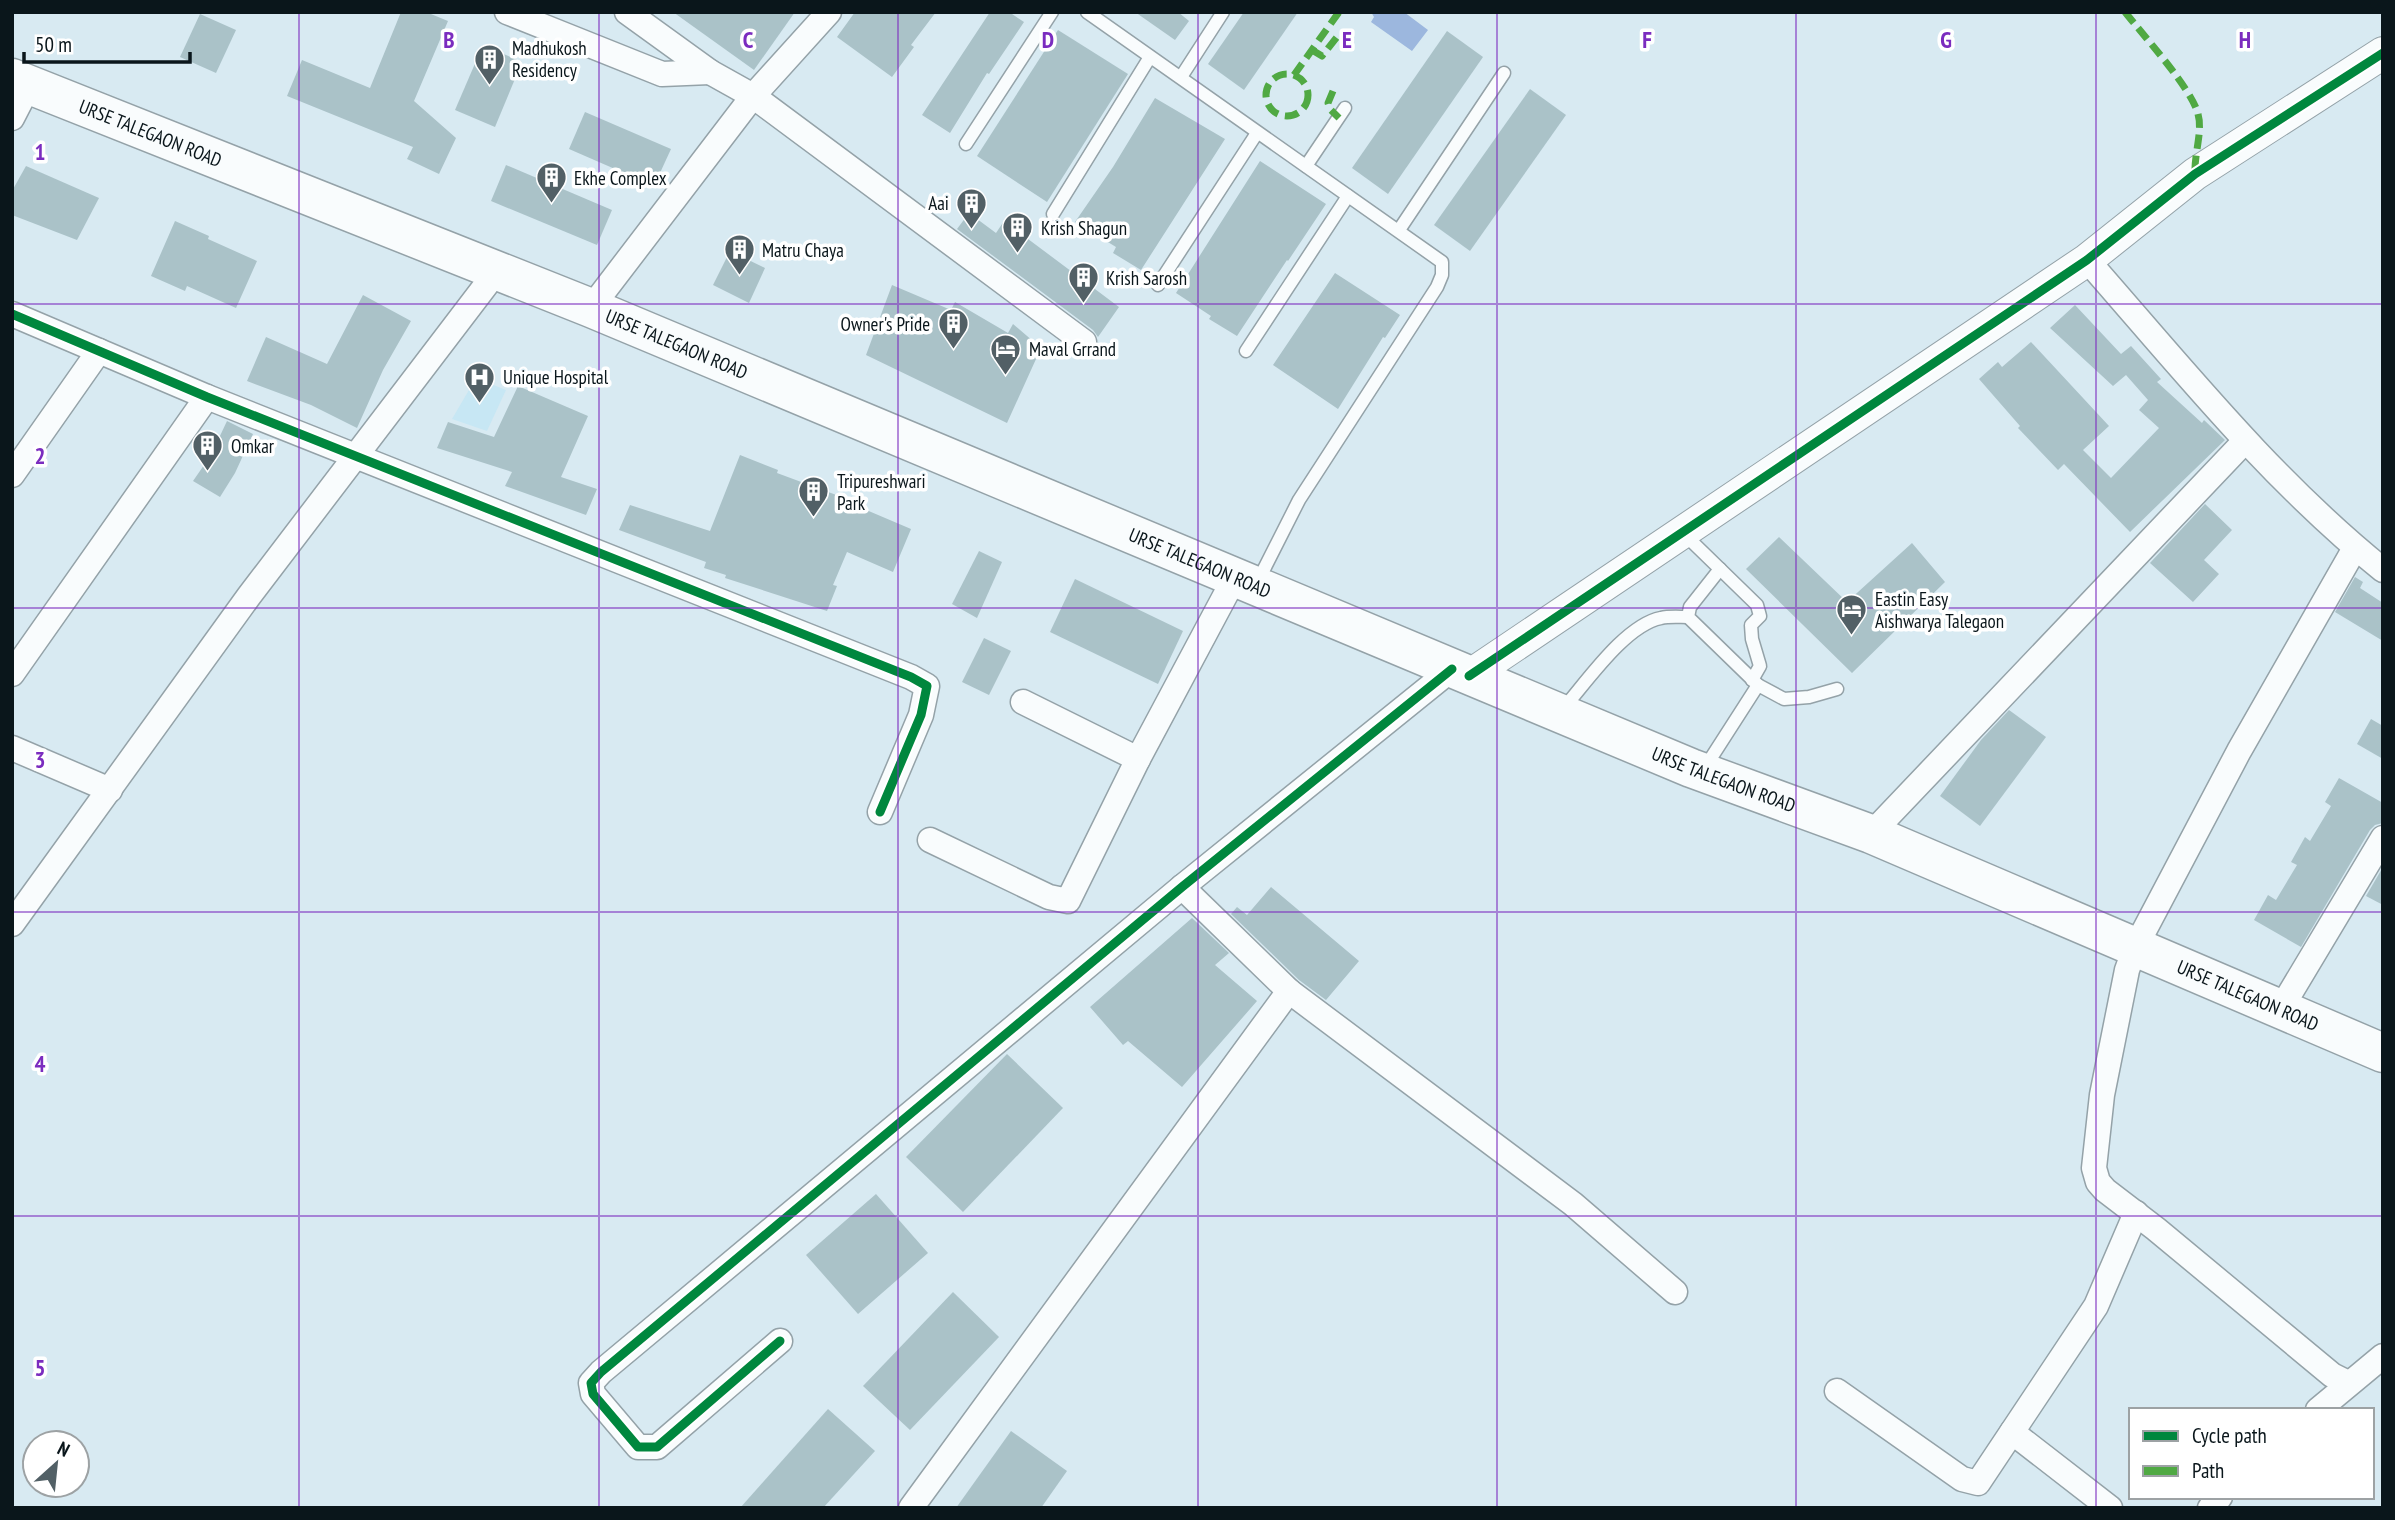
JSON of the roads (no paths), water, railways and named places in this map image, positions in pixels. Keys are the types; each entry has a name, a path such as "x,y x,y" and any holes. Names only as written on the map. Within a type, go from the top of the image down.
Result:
{"highway":[{"name":"URSE TALEGAON ROAD","path":"18,94 591,308 1702,773 1871,834 2383,1053"}],"street":[{"path":"507,12 662,74 710,72"},
{"path":"627,12 710,72 753,96 1084,342"},
{"path":"591,308 753,96 829,12"},
{"path":"780,1341 657,1447 638,1447 593,1395 591,1383 601,1372 1182,887 1460,672 1682,532 2087,260 2195,174 2383,53"},
{"path":"2087,260 2245,441 2356,548 2383,570"},
{"path":"12,924 249,596 496,272"},
{"path":"12,314 207,397 911,677 927,686 922,715 880,812"},
{"path":"12,475 99,351"},
{"path":"12,674 207,397"},
{"path":"1871,834 2245,441"},
{"path":"2348,1383 2332,1375 2105,1190 2098,1182 2094,1168 2102,1095 2127,970 2135,948 2239,751 2356,548"},
{"path":"930,840 1049,897 1068,901 1139,759 1244,583"},
{"path":"1023,702 1139,759"},
{"path":"12,748 110,790"},
{"path":"2280,1010 2383,838"},
{"path":"1182,887 1289,992 1573,1204 1675,1292"},
{"path":"911,1508 1289,992"},
{"path":"1837,1391 1962,1479 1978,1483 2096,1306 2136,1213"},
{"path":"2320,1408 2383,1356"},
{"path":"2012,1432 2110,1508"}],"lane":[{"path":"966,144 1052,12"},
{"path":"1087,12 1442,262 1442,275 1437,287 1244,583"},
{"path":"1181,77 1223,12"},
{"path":"1053,214 1150,57"},
{"path":"1399,230 1504,73"},
{"path":"1306,166 1345,108"},
{"path":"1158,285 1257,133"},
{"path":"1246,351 1348,195"},
{"path":"1682,532 1757,605 1760,616 1751,625 1760,666 1755,682 1702,773"},
{"path":"1688,617 1690,607 1720,569"},
{"path":"1559,713 1639,627 1660,618 1688,617 1755,682 1784,699 1837,689"}],"water":[{"path":"1371,12 1404,12 1428,30 1412,51 1371,22 1374,17"}],"place":[{"name":"Madhukosh Residency","path":"489,86"},
{"name":"Ekhe Complex","path":"551,205"},
{"name":"Aai","path":"972,230"},
{"name":"Krish Shagun","path":"1018,255"},
{"name":"Matru Chaya","path":"739,277"},
{"name":"Krish Sarosh","path":"1083,305"},
{"name":"Owner's Pride","path":"953,351"},
{"name":"Maval Grrand","path":"1006,376"},
{"name":"Unique Hospital","path":"480,404"},
{"name":"Omkar","path":"208,473"},
{"name":"Tripureshwari Park","path":"814,519"},
{"name":"Eastin Easy Aishwarya Talegaon","path":"1852,637"}]}
